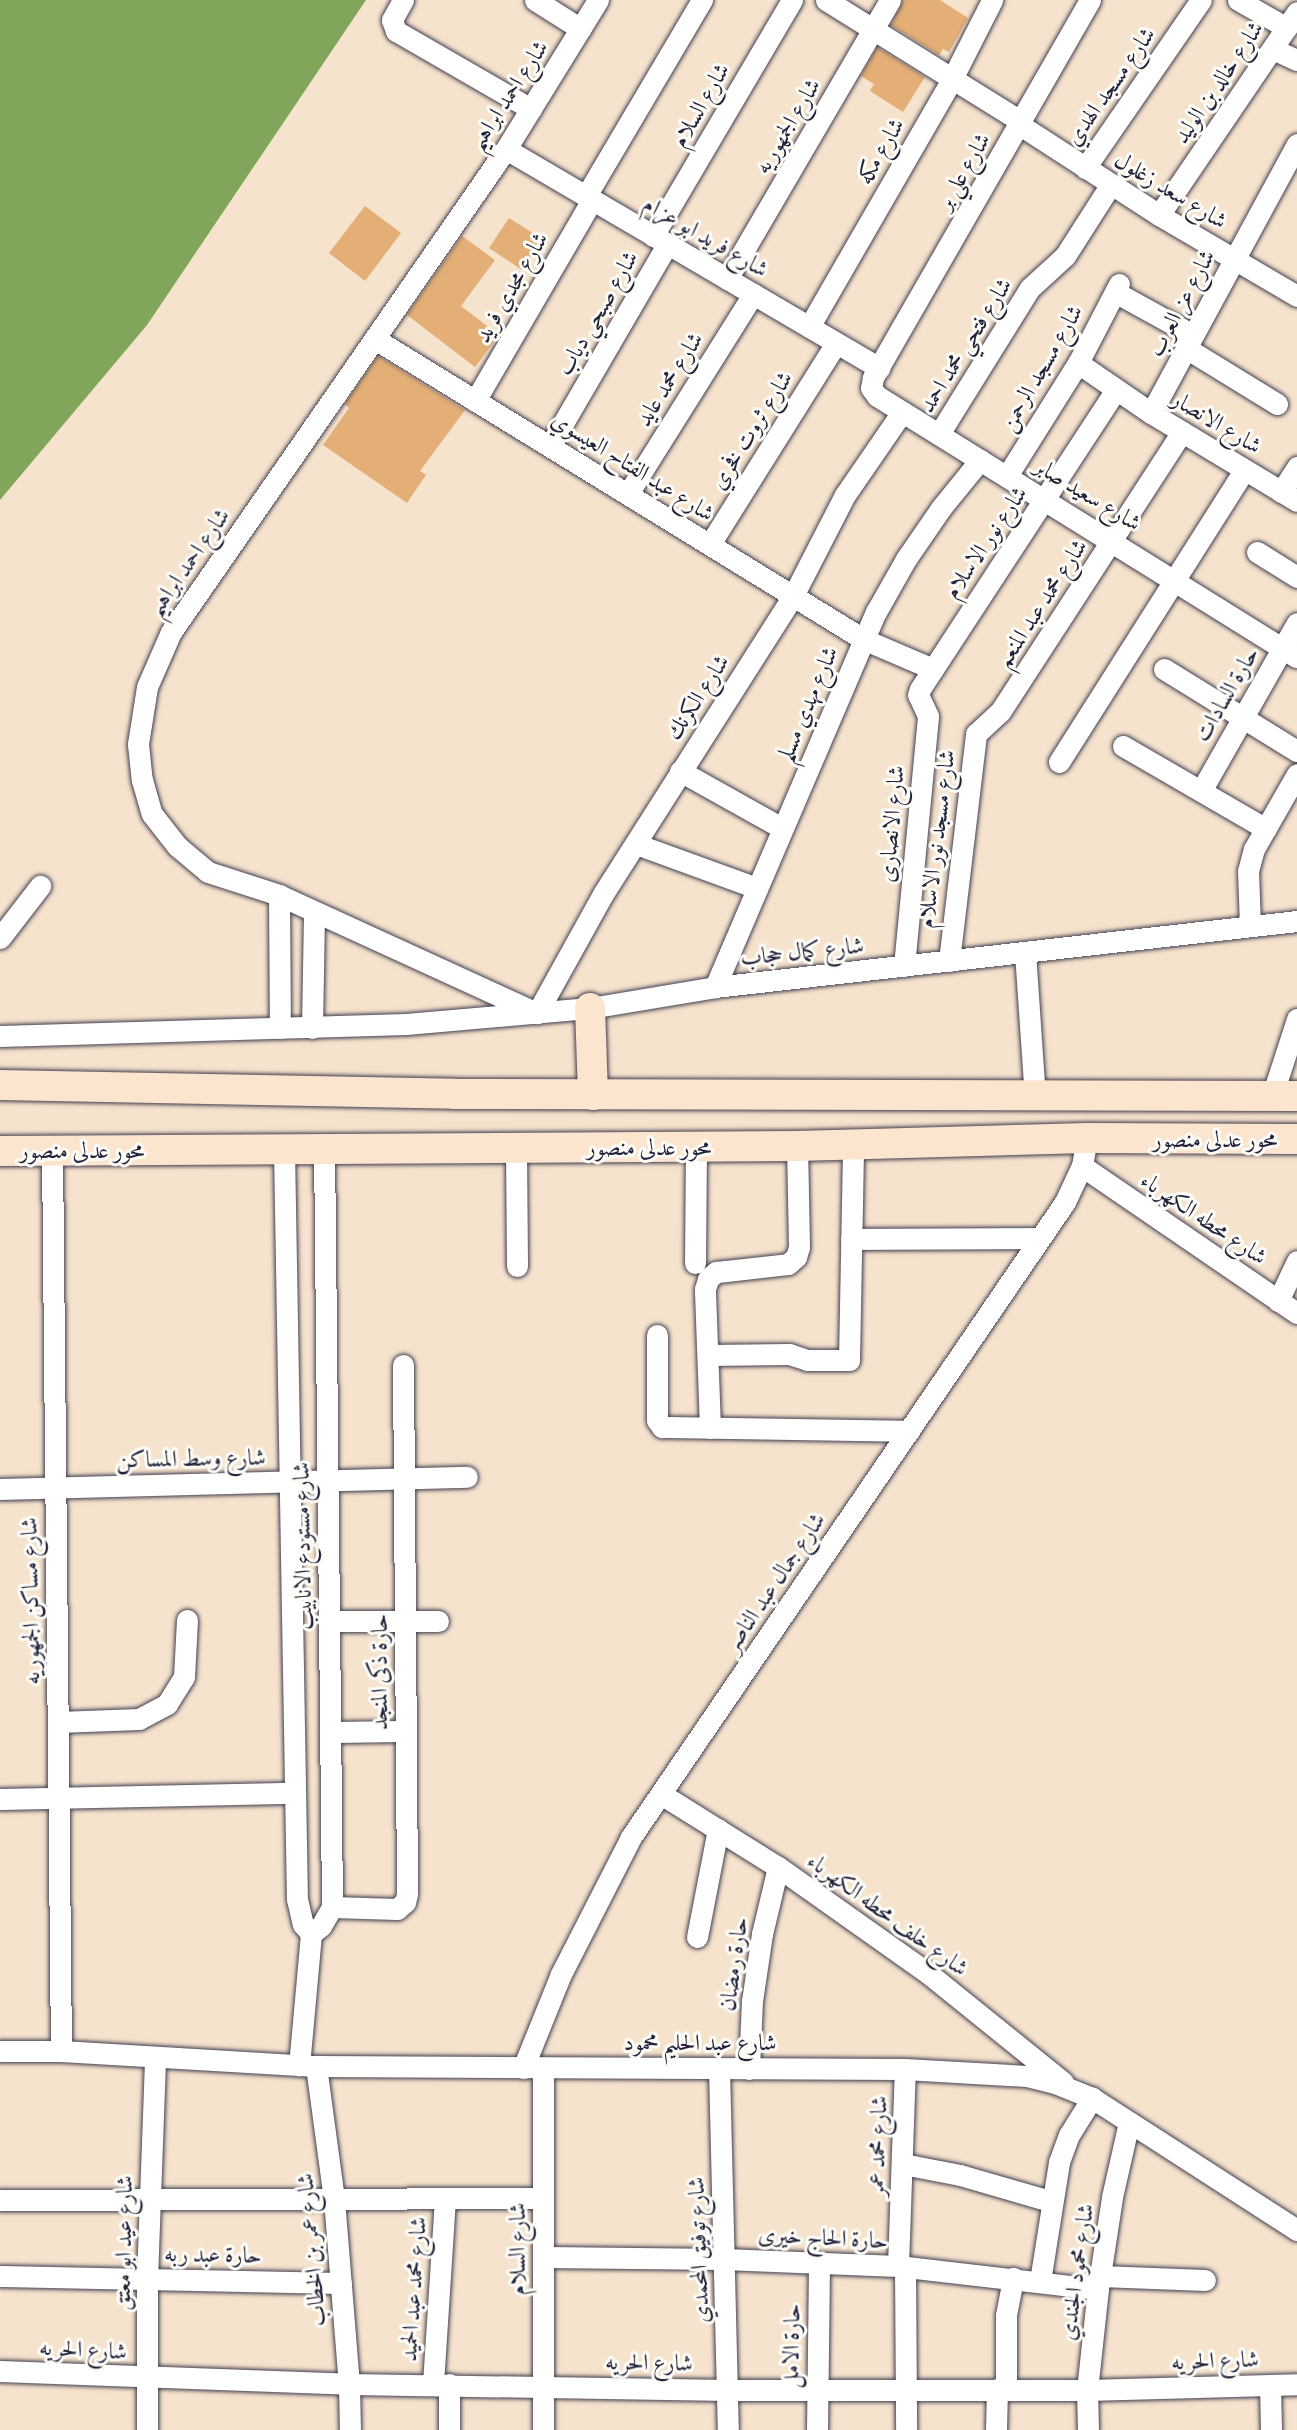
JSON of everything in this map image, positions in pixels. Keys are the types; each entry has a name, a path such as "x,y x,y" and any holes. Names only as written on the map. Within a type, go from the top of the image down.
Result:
{"main road":[{"path":"590,1008 593,1095"},
{"name":"محور عدلى منصور","path":"0,1085 593,1095 1035,1098 1285,1096"},
{"name":"محور عدلى منصور","path":"0,1151 853,1144 1084,1152 1297,1139"}],"street":[{"path":"403,0 392,20 400,34 531,109"},
{"path":"535,0 581,29"},
{"name":"شارع احمد ابراهيم","path":"537,1013 279,895 208,872 177,846 152,814 142,780 139,756 142,709 158,659 181,615 506,149 598,0"},
{"name":"شارع مجدي فريد","path":"475,401 702,0"},
{"name":"شارع السلام","path":"660,240 792,0"},
{"name":"شارع سعد زغلول","path":"826,0 952,79 1158,215 1297,296"},
{"name":"شارع الجمهوريه","path":"727,279 875,30 890,0"},
{"name":"شارع مكه","path":"809,327 952,79 992,0"},
{"name":"شارع علي بر","path":"880,368 1090,0"},
{"name":"شارع مسجد الهدي","path":"1085,168 1201,0"},
{"path":"1238,0 1292,20"},
{"name":"شارع خالد بن الوليد","path":"1158,215 1292,20"},
{"path":"1273,49 1297,60"},
{"name":"شارع عز العرب","path":"1151,413 1297,144"},
{"name":"شارع فريد ابو عزام","path":"506,149 880,368"},
{"name":"شارع فتحي محمد احمد","path":"939,434 1030,288 1065,256 1111,184"},
{"name":"شارع صبحي دياب","path":"551,444 660,240"},
{"name":"شارع مسجد الرحمن","path":"1007,476 1078,363 1117,288 1190,342"},
{"name":"شارع محمد عايد","path":"629,492 752,294"},
{"name":"شارع عبد الفتاح العيسوي","path":"375,338 629,492 863,639 933,669"},
{"path":"1190,342 1277,404"},
{"name":"شارع ثروت فخري","path":"710,544 836,343"},
{"name":"شارع الانصار","path":"1078,363 1151,413 1289,496"},
{"name":"شارع سعيد صابر","path":"880,368 871,383 873,392 1290,653"},
{"name":"شارع نور الاسلام","path":"920,689 1116,389"},
{"name":"شارع الكرنك","path":"537,1013 604,894 793,596 845,495 902,412"},
{"name":"شارع محمد عبد المنعم","path":"982,726 1000,712 1182,432"},
{"name":"شارع مهدي مسلم","path":"715,987 863,639 906,559 941,508 980,460"},
{"path":"1289,496 1297,467"},
{"path":"1059,762 1177,580 1244,470"},
{"path":"1257,552 1297,577"},
{"name":"حارة السادات","path":"1201,792 1243,718 1290,653 1297,623"},
{"path":"1164,668 1297,751"},
{"name":"شارع الانصارى","path":"904,966 928,716 918,695 920,689"},
{"name":"شارع مسجد نور الاسلام","path":"949,961 974,739 982,726"},
{"path":"1123,746 1266,829"},
{"path":"680,771 782,828"},
{"path":"1250,925 1248,871 1254,849 1297,774"},
{"path":"636,844 757,888"},
{"path":"0,938 40,886"},
{"path":"279,895 280,1028"},
{"path":"312,1028 314,912"},
{"name":"شارع كمال حجاب","path":"0,1036 312,1028 537,1013 590,1008 715,987 1297,921"},
{"path":"1025,952 1035,1098"},
{"path":"1285,1096 1297,1019"},
{"path":"708,1355 789,1354 807,1360 849,1360 853,1144"},
{"path":"710,1428 705,1289 708,1279 716,1272 726,1270 788,1264 796,1257 799,1247 797,1146"},
{"path":"695,1263 696,1147"},
{"path":"516,1148 517,1266"},
{"name":"شارع مستودع الانابيب","path":"284,1149 298,1912 310,1934 307,2065"},
{"name":"شارع مستودع الانابيب","path":"324,1149 332,1907"},
{"name":"شارع مساكن الجمهوريه","path":"52,1150 61,2051"},
{"name":"شارع جمال عبد الناصر","path":"533,2068 561,1974 631,1837 1070,1193 1084,1152"},
{"name":"شارع محطه الكهرباء","path":"1084,1152 1297,1313"},
{"path":"851,1240 1039,1238"},
{"path":"1278,1301 1297,1261"},
{"path":"657,1335 658,1423 665,1427 909,1431"},
{"name":"حارة ذكى المنجد","path":"332,1907 397,1909 405,1902 403,1365"},
{"name":"شارع وسط المساكن","path":"0,1489 467,1478"},
{"path":"58,1722 139,1719 167,1704 184,1677 187,1620"},
{"path":"329,1621 438,1621"},
{"path":"330,1731 406,1731"},
{"path":"0,1800 295,1793"},
{"name":"شارع خلف محطه الكهرباء","path":"661,1794 778,1867 929,1974 1083,2094"},
{"path":"697,1937 718,1829"},
{"name":"حارة رمضان","path":"749,2069 752,2001 760,1947 778,1867"},
{"path":"310,1934 321,1926 332,1907"},
{"name":"شارع عبد الحليم محمود","path":"0,2051 61,2051 307,2065 905,2069 1027,2076 1083,2094 1297,2230"},
{"name":"شارع عيد ابو معتق","path":"147,2430 146,2279 155,2057"},
{"name":"شارع عمر بن الخطاب","path":"307,2065 334,2199 349,2384 350,2430"},
{"name":"شارع السلام","path":"533,2068 543,2198 543,2430"},
{"name":"شارع توفيق المحمدي","path":"719,2069 728,2430"},
{"name":"شارع محمد عمر","path":"905,2069 902,2267 905,2430"},
{"path":"1040,2281 1050,2201 1083,2094"},
{"name":"شارع محمود الجندي","path":"1088,2430 1087,2390 1099,2283 1112,2197 1129,2122"},
{"path":"903,2164 960,2175 1050,2201"},
{"name":"شارع محمد عبد الحميد","path":"445,2198 441,2384 449,2430"},
{"path":"0,2200 543,2198"},
{"name":"حارة الحاج خيرى","path":"544,2257 724,2259 902,2267 1040,2281 1099,2283 1205,2280"},
{"name":"حارة الامل","path":"817,2430 819,2263"},
{"name":"حارة عبد ربه","path":"0,2276 341,2283"},
{"path":"996,2430 1006,2315 1013,2278"},
{"name":"شارع الحريه","path":"0,2371 147,2379 728,2390 1087,2390 1297,2384"},
{"path":"1270,2385 1271,2430"}],"green space":[{"path":"0,0 366,0 147,325 0,500"}],"building":[{"path":"903,0 940,0 968,18 949,52 943,49 939,55 891,25"},
{"path":"877,47 925,77 903,112 870,91 874,84 861,76"},
{"path":"365,206 401,233 365,281 329,253"},
{"path":"509,218 542,239 522,270 489,248"},
{"path":"462,236 495,260 461,306 499,335 475,367 407,315"},
{"path":"378,356 465,410 420,471 426,475 407,503 323,445 349,408 345,404"}]}
